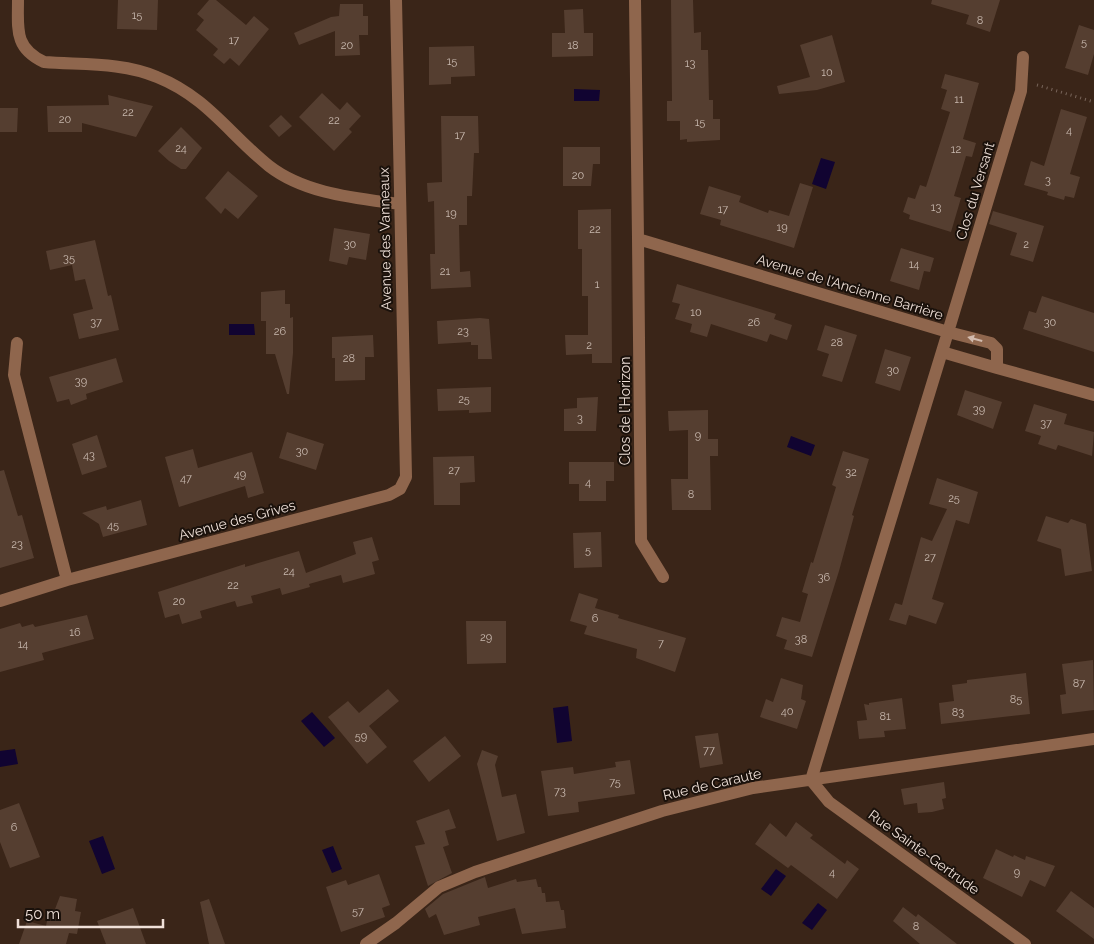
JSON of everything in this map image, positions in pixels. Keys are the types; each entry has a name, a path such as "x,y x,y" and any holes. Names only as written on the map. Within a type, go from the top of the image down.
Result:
{"street":[{"path":"18,0 18,34 31,56 44,62 133,69 156,76 182,89 212,111 270,166 278,171 304,184 340,195 399,204"},
{"name":"Avenue des Vanneaux","path":"396,0 406,477"},
{"path":"635,0 638,239"},
{"name":"Clos du Versant","path":"948,332 1021,91 1023,57"},
{"name":"Avenue de l'Ancienne Barrière","path":"638,239 948,332 811,780"},
{"name":"Clos de l'Horizon","path":"638,239 641,541 663,577"},
{"path":"948,332 991,343 997,349 996,368"},
{"path":"17,343 14,375 67,580"},
{"path":"942,352 1094,395"},
{"name":"Avenue des Grives","path":"0,601 67,580 389,495 400,489 406,477"},
{"name":"Rue de Caraute","path":"366,944 396,923 439,887 476,872 662,811 753,788 1094,739"},
{"name":"Rue Sainte-Gertrude","path":"811,780 829,802 1025,944"}],"path":[{"path":"1022,80 1094,102"}],"shaded area":[{"path":"574,89 600,90 599,101 574,101"},
{"path":"821,158 835,162 826,189 812,184"},
{"path":"229,324 254,324 255,335 229,335"},
{"path":"791,436 815,445 811,456 787,447"},
{"path":"568,706 572,741 557,743 553,708"},
{"path":"312,712 335,738 324,747 301,721"},
{"path":"15,749 18,764 0,767 0,751"},
{"path":"103,836 115,869 102,874 89,841"},
{"path":"333,846 342,869 332,873 322,850"},
{"path":"776,869 786,876 771,896 761,889"},
{"path":"818,903 827,910 812,930 802,923"}],"building":[{"path":"118,0 158,0 157,30 117,29"},
{"path":"209,0 216,0 246,25 254,16 269,29 239,66 230,58 224,64 213,55 218,49 196,30 204,20 197,14"},
{"path":"671,0 693,0 694,33 701,32 701,50 708,50 709,100 713,100 713,119 720,119 720,140 687,142 687,139 680,140 680,121 667,121 667,101 672,101"},
{"path":"932,0 1000,0 990,32 966,24 969,15 931,4"},
{"path":"340,4 363,4 363,16 368,16 368,35 359,35 360,55 335,56 335,31 299,45 294,33 331,17 339,16"},
{"path":"583,9 584,33 593,33 593,56 552,57 552,33 565,33 564,10"},
{"path":"1079,25 1094,30 1094,54 1088,75 1065,68"},
{"path":"832,35 845,82 817,90 779,94 777,86 810,77 800,45"},
{"path":"474,46 475,76 451,77 451,84 429,85 429,47"},
{"path":"945,74 979,83 963,139 976,143 972,157 966,156 954,196 961,198 951,232 909,219 910,215 903,212 908,197 915,199 920,185 926,187 950,112 941,109 947,90 941,88"},
{"path":"322,93 340,110 347,102 361,116 349,129 352,132 334,151 299,117"},
{"path":"108,95 153,106 136,137 82,123 82,132 48,132 47,106 109,105"},
{"path":"0,108 18,108 17,132 0,132"},
{"path":"1061,109 1087,117 1070,174 1080,177 1074,198 1065,196 1064,200 1047,195 1048,192 1024,185 1031,161 1044,166"},
{"path":"281,115 292,126 279,137 269,126"},
{"path":"441,116 478,116 479,153 474,153 472,196 467,196 467,225 459,225 460,272 470,271 471,287 431,289 430,254 435,254 434,201 428,202 427,183 442,182"},
{"path":"181,127 202,148 186,169 181,169 158,151"},
{"path":"563,147 600,147 600,164 593,164 591,186 563,186"},
{"path":"228,171 258,196 238,219 225,208 221,214 205,198"},
{"path":"800,183 813,187 794,248 720,225 721,220 700,214 709,186 741,196 739,202 768,213 769,210 789,216"},
{"path":"611,209 612,363 592,363 592,354 566,355 565,335 588,335 588,296 582,296 582,249 578,249 578,210"},
{"path":"993,211 1044,226 1033,262 1010,255 1017,233 989,224"},
{"path":"334,228 370,234 366,260 349,257 347,265 329,261"},
{"path":"95,240 108,296 111,295 119,330 79,339 73,314 93,309 85,279 75,281 72,265 50,270 46,251"},
{"path":"901,248 934,258 930,272 924,271 919,290 890,281"},
{"path":"677,284 776,314 774,319 792,325 787,340 770,334 767,342 711,324 707,337 690,332 692,324 675,319 680,304 672,302"},
{"path":"285,290 285,304 290,304 290,318 293,317 293,353 289,394 287,394 275,354 266,354 266,321 261,321 261,292"},
{"path":"1042,296 1094,313 1094,352 1023,329 1029,311 1036,313"},
{"path":"489,319 492,359 478,359 478,345 471,345 471,342 438,344 437,321"},
{"path":"825,325 857,335 842,382 822,376 829,354 817,350"},
{"path":"373,335 374,357 365,357 365,380 335,381 335,358 332,358 332,337"},
{"path":"885,349 911,357 900,391 875,383"},
{"path":"116,358 123,382 86,394 87,399 71,405 69,399 57,402 49,377"},
{"path":"491,387 491,412 469,413 469,410 438,411 437,389"},
{"path":"965,390 1002,402 993,429 957,415"},
{"path":"598,397 596,431 564,431 564,409 577,408 577,398"},
{"path":"1034,404 1067,414 1064,424 1094,432 1092,456 1058,445 1056,450 1038,444 1041,436 1025,431"},
{"path":"708,410 708,439 718,439 718,456 710,456 711,510 672,510 671,479 688,479 688,430 669,431 668,411"},
{"path":"287,432 324,444 316,470 279,458"},
{"path":"97,435 107,467 82,475 72,444"},
{"path":"193,449 198,468 252,452 264,493 248,498 245,486 179,507 165,457"},
{"path":"843,451 869,459 852,515 854,516 839,571 812,657 784,649 787,640 776,636 782,617 800,622 808,594 802,592 811,562 813,563 836,487 832,485"},
{"path":"474,456 475,482 460,483 460,505 434,505 433,457"},
{"path":"569,462 614,462 614,481 606,481 606,501 579,501 579,484 569,484"},
{"path":"4,470 18,516 22,515 34,558 0,568 0,471"},
{"path":"937,478 978,492 969,524 956,520 932,599 944,603 936,624 909,615 906,625 889,620 895,603 902,605 921,537 932,541 947,509 929,504"},
{"path":"141,500 147,525 103,537 99,524 82,513 106,506 107,510"},
{"path":"1046,516 1068,523 1071,519 1086,524 1092,571 1065,576 1061,549 1037,541"},
{"path":"601,532 602,567 574,568 573,533"},
{"path":"372,537 379,560 372,562 375,574 343,583 341,575 309,584 310,587 282,595 280,588 251,596 253,603 237,607 235,601 200,611 202,618 182,624 179,614 165,618 158,592 245,564 245,567 299,551 306,573 356,554 353,542"},
{"path":"579,593 598,599 595,608 619,615 618,618 686,638 675,672 636,658 637,649 584,634 587,626 570,621"},
{"path":"87,615 94,639 42,653 44,660 0,672 0,629 20,623 22,627 33,624 35,627"},
{"path":"466,621 506,621 506,663 467,664"},
{"path":"1093,660 1094,710 1062,714 1060,695 1066,694 1062,664"},
{"path":"1026,673 1030,714 941,724 939,703 954,701 952,685 967,683 967,680"},
{"path":"781,678 803,685 801,699 806,701 797,729 760,717 766,699 773,702"},
{"path":"388,689 399,701 369,726 387,747 367,764 328,717 348,701 359,713"},
{"path":"902,698 906,729 884,731 885,737 859,739 857,721 867,720 864,704 869,705 869,703"},
{"path":"718,733 723,764 700,768 695,736"},
{"path":"445,736 461,756 429,782 413,761"},
{"path":"482,750 498,756 495,765 502,797 516,794 525,833 497,841 477,764"},
{"path":"630,760 635,794 578,802 579,812 548,816 541,771 573,767 574,774 616,767 615,762"},
{"path":"944,782 946,798 942,799 944,809 918,813 917,803 904,805 901,789"},
{"path":"19,803 40,857 10,868 0,842 0,810"},
{"path":"449,809 456,828 445,831 449,845 443,847 452,873 428,886 415,846 425,844 416,821"},
{"path":"796,822 813,835 810,838 845,864 847,860 859,869 837,899 791,865 788,868 755,844 770,823 786,837"},
{"path":"996,849 1013,857 1014,855 1025,860 1026,856 1055,866 1045,887 1030,880 1022,897 983,878"},
{"path":"379,874 390,905 382,908 385,917 341,932 326,887 346,880 348,885"},
{"path":"485,877 488,888 516,879 517,882 536,879 538,887 541,887 542,893 545,893 546,902 559,901 561,910 564,910 566,928 522,934 515,908 478,917 480,925 444,935 436,914 429,918 425,909 443,894"},
{"path":"1071,891 1094,908 1094,939 1056,911"},
{"path":"60,896 77,899 75,911 81,912 77,934 69,933 66,944 19,944 27,921 46,926 48,916 52,917"},
{"path":"209,899 225,944 209,944 200,902"},
{"path":"903,907 916,917 918,914 957,944 920,944 893,921"},
{"path":"133,908 146,944 106,944 97,921"}]}
